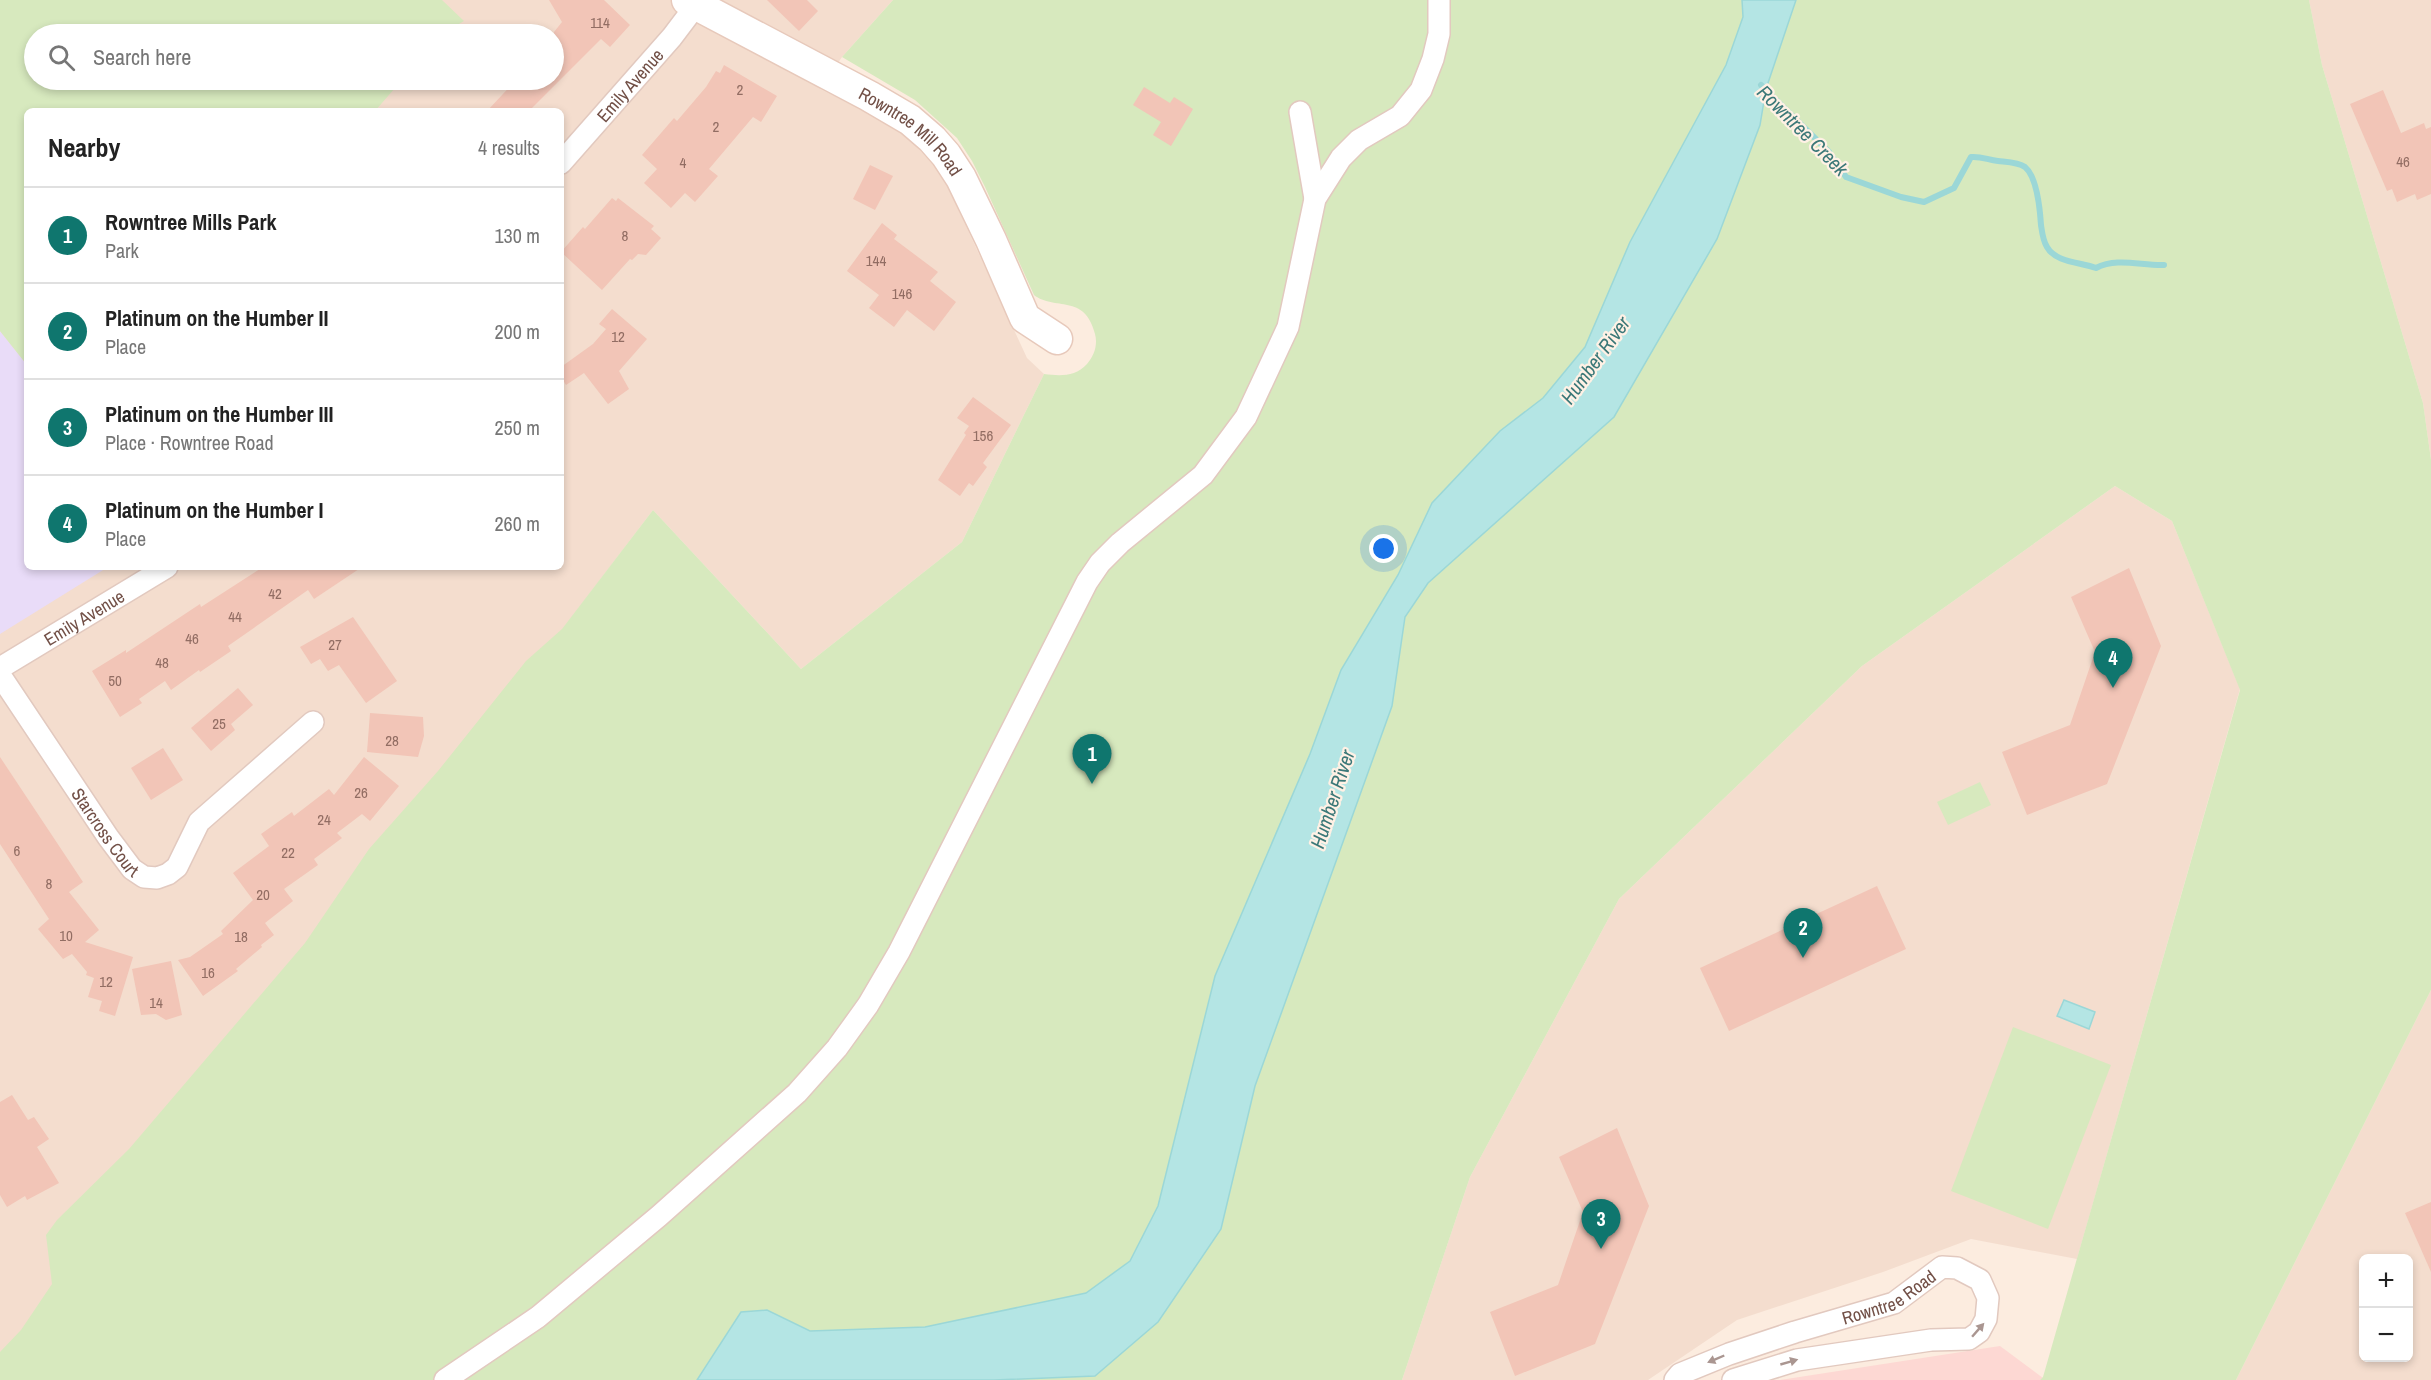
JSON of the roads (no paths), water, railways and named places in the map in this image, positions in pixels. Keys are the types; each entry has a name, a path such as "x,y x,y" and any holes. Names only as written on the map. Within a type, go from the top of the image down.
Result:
{"street":[{"path":"445,1380 538,1317 659,1216 796,1093 837,1048 868,1005 899,951 1087,582 1100,563 1120,543 1203,475 1246,417 1288,327 1315,199 1341,158 1359,140 1400,116 1421,90 1434,59 1439,34 1439,0"},
{"name":"Emily Avenue","path":"564,160 672,37 694,2"},
{"name":"Rowntree Mill Road","path":"694,2 910,120 932,139 961,178 1025,318 1057,339"},
{"path":"1300,112 1315,199"},
{"name":"Emily Avenue","path":"0,668 162,570"},
{"name":"Starcross Court","path":"0,675 108,837 132,869 144,877 157,878 177,867 198,822 313,722"},
{"name":"Rowntree Road","path":"1675,1380 1680,1374 1729,1354 1894,1303 1942,1267 1957,1268 1980,1280 1988,1298 1986,1319 1979,1332 1969,1339 1932,1340 1797,1360 1733,1380"}],"water":[{"name":"Humber River","path":"1742,0 1796,0 1766,89 1760,125 1717,239 1614,417 1428,583 1405,617 1392,706 1255,1086 1221,1229 1158,1322 1095,1376 994,1380 697,1380 741,1312 767,1310 810,1331 925,1327 1086,1293 1130,1261 1158,1206 1215,976 1310,754 1341,670 1398,575 1432,503 1500,431 1543,398 1585,347 1630,242 1726,65 1743,17"},
{"path":"2064,1000 2095,1012 2089,1029 2057,1016"}],"waterway":[{"name":"Rowntree Creek","path":"1761,85 1829,152 1846,177 1901,197 1924,202 1954,188 1971,157 2016,163 2025,167 2032,178 2037,194 2044,239 2047,247 2056,256 2096,268 2121,262 2164,265"}],"place":[{"name":"Platinum on the Humber I","path":"2113,688"},
{"name":"Rowntree Mills Park","path":"1092,784"},
{"name":"Platinum on the Humber II","path":"1803,958"},
{"name":"Platinum on the Humber III","path":"1601,1249"}]}
